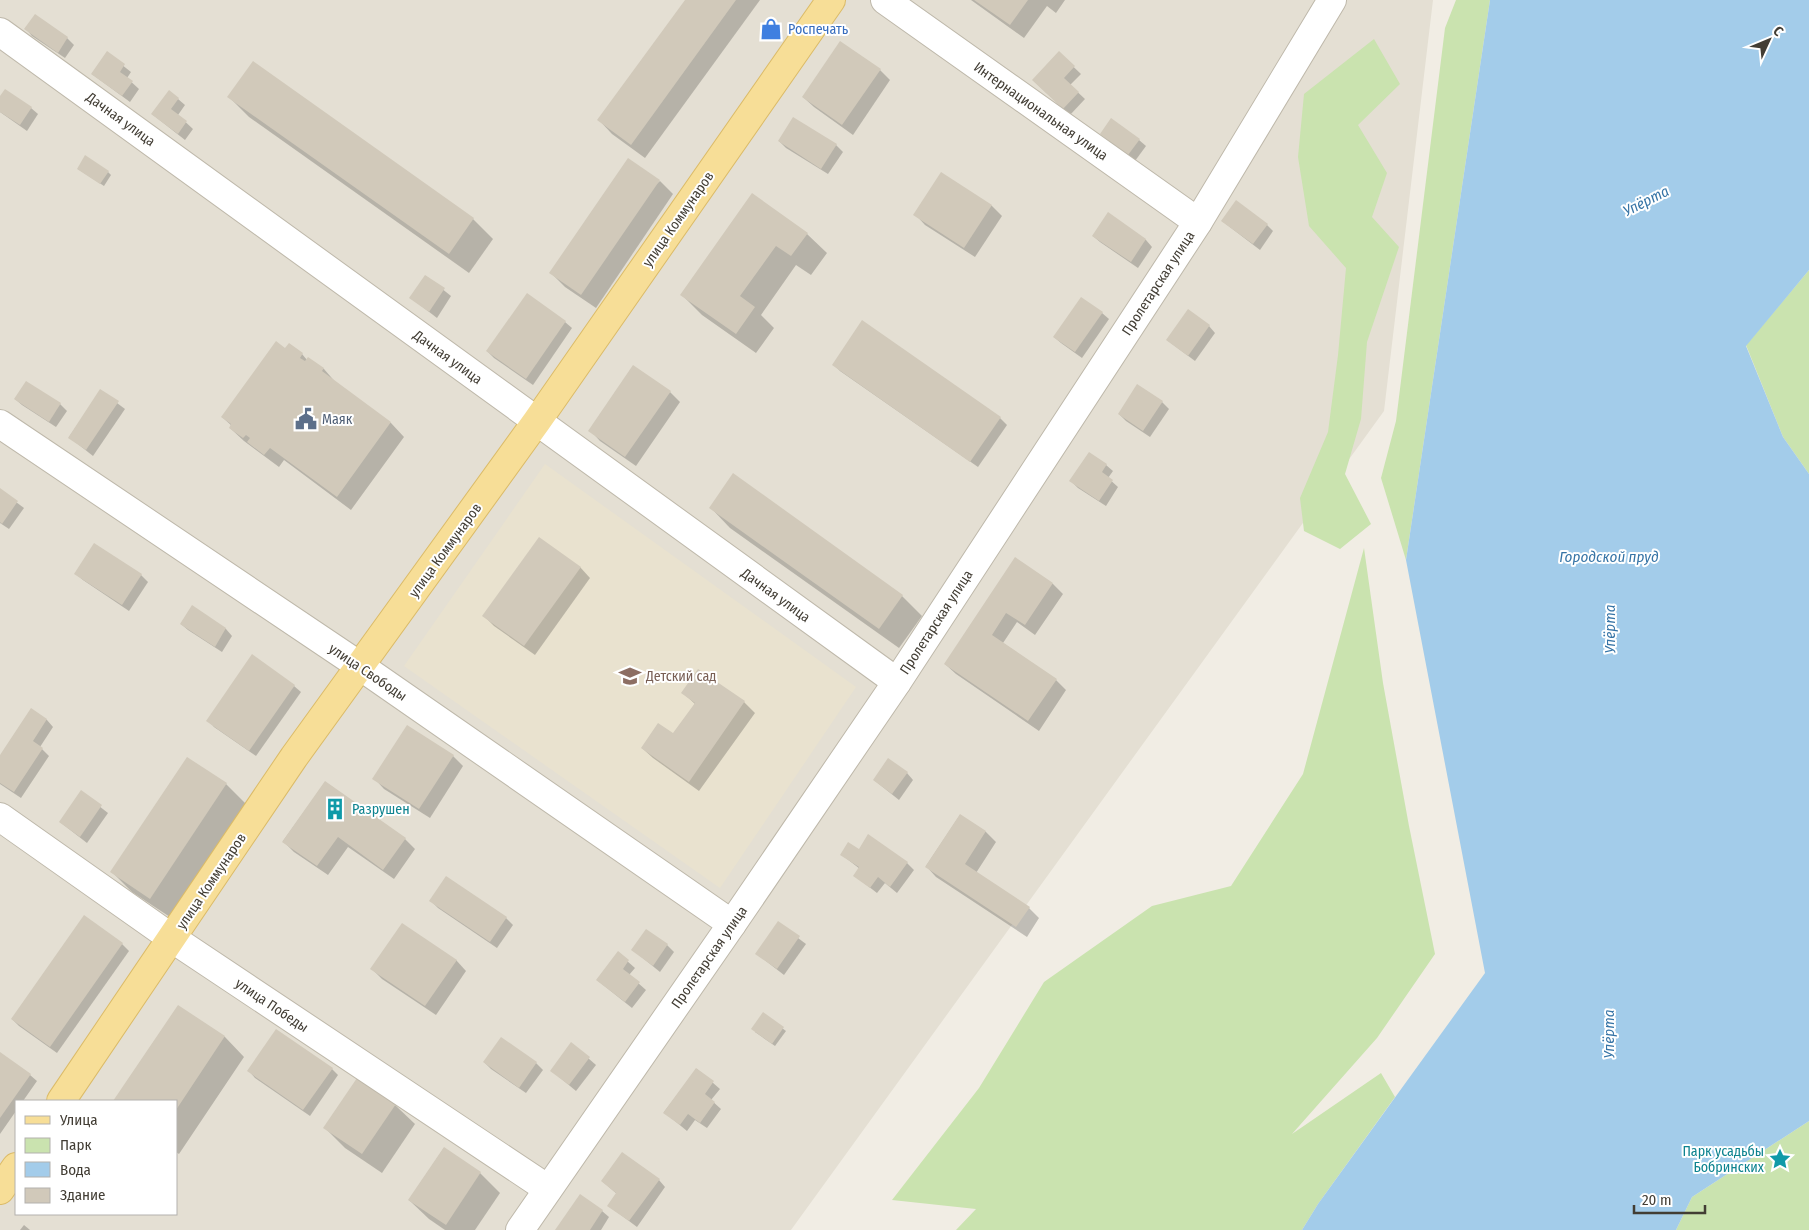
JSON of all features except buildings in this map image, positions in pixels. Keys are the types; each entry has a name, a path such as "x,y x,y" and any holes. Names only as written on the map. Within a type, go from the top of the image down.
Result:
{"main road":[{"name":"улица Коммунаров","path":"62,1100 173,939 294,757 538,421 831,0"},
{"path":"0,1190 15,1168"}],"street":[{"name":"Интернациональная улица","path":"885,0 1198,222"},
{"name":"Пролетарская улица","path":"520,1230 897,682 1198,222 1332,0"},
{"name":"Дачная улица","path":"0,32 897,682"},
{"name":"улица Свободы","path":"0,424 360,666 732,924"},
{"name":"улица Победы","path":"0,817 173,939 548,1189"}],"shaded area":[{"path":"0,0 1433,0 1384,411 791,1230 0,1230"},
{"name":"Детский сад","path":"545,464 856,687 720,888 404,666"}],"green space":[{"path":"1456,0 1490,0 1406,560 1381,478 1396,421 1445,28"},
{"path":"1374,39 1400,84 1358,125 1387,173 1372,217 1399,247 1367,342 1361,419 1345,474 1371,524 1340,549 1304,531 1300,498 1328,432 1338,355 1346,268 1309,226 1298,157 1304,94"},
{"path":"1809,270 1809,474 1783,437 1746,345"},
{"path":"1364,548 1383,683 1435,954 1377,1038 1292,1134 1381,1073 1395,1097 1318,1204 1302,1230 956,1230 976,1209 892,1200 979,1088 1044,982 1152,906 1231,886 1303,774"},
{"name":"Парк усадьбы Бобринских","path":"1809,1121 1809,1230 1676,1230 1692,1197"}],"water":[{"name":"Городской пруд","path":"1490,0 1809,0 1809,270 1746,346 1783,437 1809,474 1809,1121 1692,1197 1676,1230 1302,1230 1318,1204 1485,973 1406,560"}],"place":[{"name":"Роспечать","path":"771,29"},
{"name":"Маяк","path":"306,419"},
{"name":"Детский сад","path":"630,676"},
{"name":"Разрушен","path":"335,809"},
{"name":"Парк усадьбы Бобринских","path":"1780,1159"}],"water label":[{"name":"Упёрта","path":"1646,201"},
{"name":"Упёрта","path":"1610,629"},
{"name":"Упёрта","path":"1609,1034"}]}
